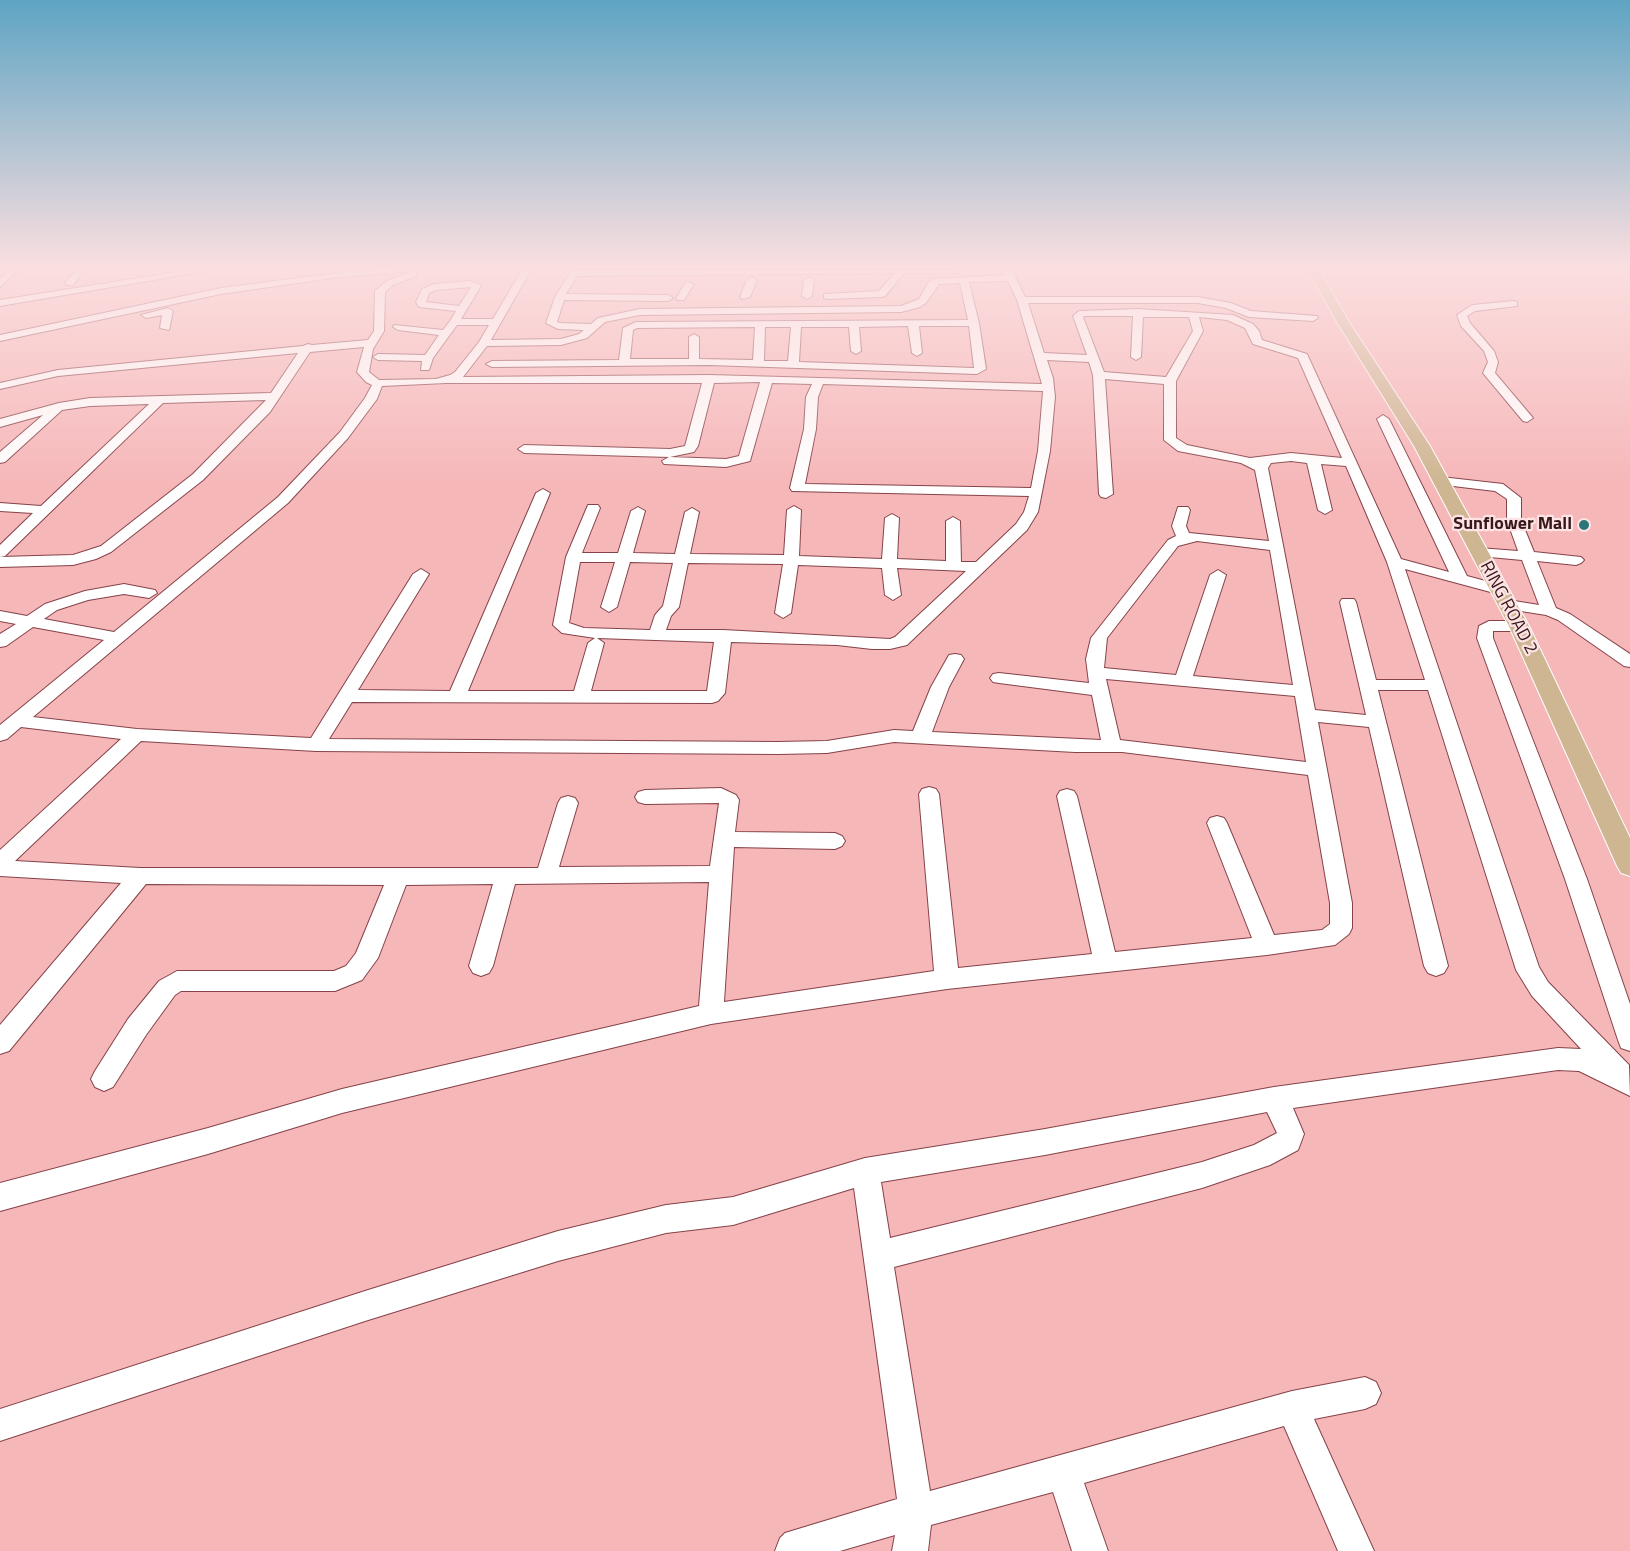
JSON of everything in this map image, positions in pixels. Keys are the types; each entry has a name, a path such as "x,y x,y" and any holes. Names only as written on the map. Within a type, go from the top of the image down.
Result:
{"main road":[{"name":"RING ROAD 2","path":"1355,340 1422,446 1519,626 1630,866"}],"street":[{"path":"0,348 35,340"},
{"path":"378,357 427,363 441,340"},
{"path":"446,380 459,374 485,340"},
{"path":"484,343 567,340"},
{"path":"624,363 627,340"},
{"path":"694,340 694,362"},
{"path":"758,363 759,340"},
{"path":"793,364 795,340"},
{"path":"855,340 856,351"},
{"path":"915,340 916,353"},
{"path":"492,364 694,362 977,370 980,369 976,340"},
{"path":"593,508 573,557 561,624 568,630 585,633 723,635 890,644 901,641 1022,527 1031,512 1044,451 1049,398 1034,340"},
{"path":"1086,340 1099,375 1106,494"},
{"path":"1136,357 1137,340"},
{"path":"1193,340 1170,381 1170,440 1183,448 1257,462 1313,459 1351,463"},
{"path":"0,1425 365,1306 558,1246 666,1219 733,1211 865,1171 1045,1142 1274,1099 1557,1059 1582,1060 1630,1084 1540,989 1528,970 1395,562 1303,356 1257,340"},
{"path":"1482,340 1493,362 1489,373 1527,418"},
{"path":"0,386 58,373 370,342 363,372 370,380 378,383 446,380 709,378 1048,388"},
{"path":"0,562 73,560 91,556 106,549 198,477 276,396 308,348"},
{"path":"1038,356 1093,360"},
{"path":"1099,375 1170,381"},
{"path":"524,449 670,453 689,449 692,446 709,378"},
{"path":"597,461 726,463 740,461 746,454 767,379"},
{"path":"819,380 812,397 810,429 797,488 1037,492"},
{"path":"0,735 242,536 305,479 365,407 377,389 378,383"},
{"path":"0,423 59,407 90,402 276,396"},
{"path":"0,552 161,399"},
{"path":"0,459 59,407"},
{"path":"1383,419 1406,470 1461,578"},
{"path":"1313,459 1325,510"},
{"path":"0,1197 208,1141 342,1101 711,1014 947,979 1327,939 1341,928 1341,903 1277,546 1257,462"},
{"path":"1441,481 1491,486 1508,492 1514,498 1514,520 1548,611"},
{"path":"457,696 543,493"},
{"path":"0,507 44,510"},
{"path":"783,613 791,560 794,510"},
{"path":"1183,510 1179,526 1184,537"},
{"path":"609,607 638,511"},
{"path":"657,634 663,615 671,607 684,558 692,512"},
{"path":"892,518 889,564 893,595"},
{"path":"953,521 954,566"},
{"path":"1112,746 1095,659 1100,638 1173,543 1184,537 1277,546"},
{"path":"1479,552 1576,560"},
{"path":"573,557 791,560 980,567"},
{"path":"1395,562 1461,578 1503,597 1563,617 1630,662"},
{"path":"316,746 421,574"},
{"path":"1183,681 1218,575"},
{"path":"0,642 51,607 86,596 124,589 149,593"},
{"path":"1348,602 1436,966"},
{"path":"0,616 119,638"},
{"path":"1519,626 1489,626 1485,629 1485,638 1576,879 1630,1040"},
{"path":"346,696 712,697 716,693 723,635"},
{"path":"581,696 596,643"},
{"path":"920,738 940,687 955,660"},
{"path":"999,678 1098,682 1183,681 1303,691"},
{"path":"1368,685 1434,685"},
{"path":"1308,715 1377,722"},
{"path":"16,721 137,735 316,746 778,748 827,747 894,736 1112,746 1317,770"},
{"path":"0,862 137,735"},
{"path":"929,794 947,979"},
{"path":"1067,796 1106,963"},
{"path":"645,797 726,797 729,800 720,874 711,1014"},
{"path":"546,876 568,803"},
{"path":"1217,824 1267,946"},
{"path":"724,839 835,841"},
{"path":"0,868 140,876 398,877 720,874"},
{"path":"0,1043 140,876"},
{"path":"481,966 506,876"},
{"path":"104,1079 137,1027 167,987 177,981 335,981 354,973 366,958 398,877"},
{"path":"878,1256 1202,1175 1260,1156 1288,1141 1291,1134 1274,1099"},
{"path":"865,1171 916,1511 910,1551"},
{"path":"793,1551 798,1546 916,1511 949,1504 1292,1407 1365,1393"},
{"path":"1292,1407 1356,1551"},
{"path":"1063,1472 1090,1551"}],"place":[{"name":"Sunflower Mall","path":"1584,525"}]}
